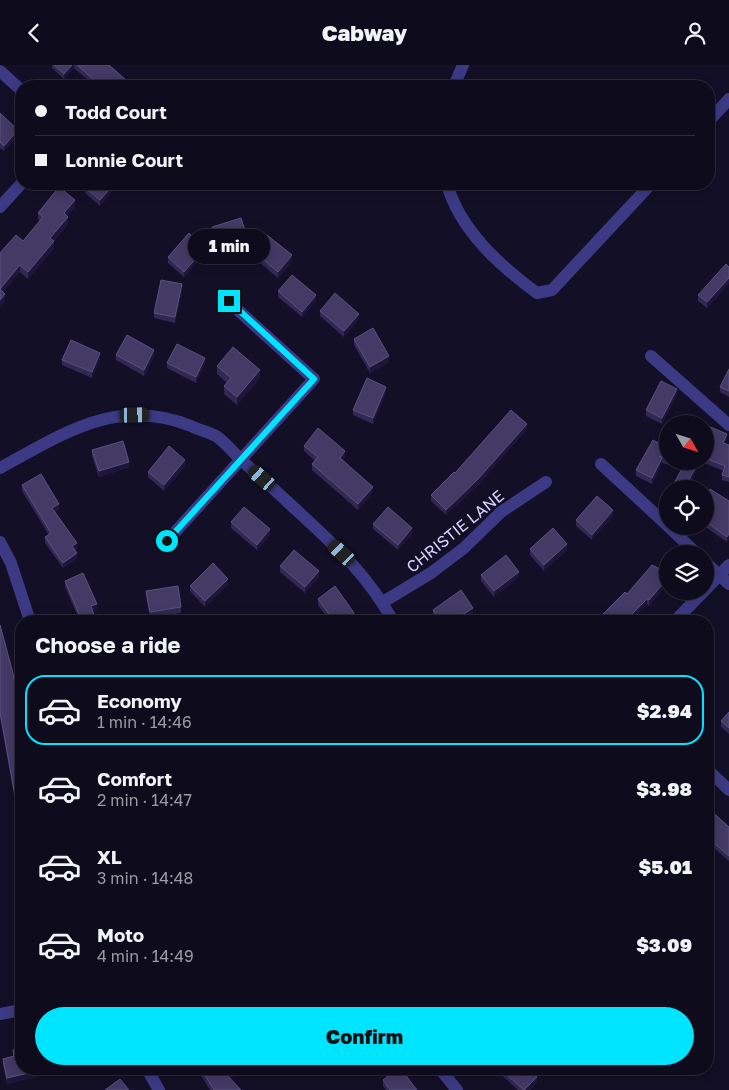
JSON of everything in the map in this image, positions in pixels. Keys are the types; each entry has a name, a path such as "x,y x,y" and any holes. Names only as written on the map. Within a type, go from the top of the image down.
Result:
{"street":[{"path":"457,80 463,65"},
{"path":"0,71 15,85"},
{"path":"715,114 729,99"},
{"path":"0,207 16,190"},
{"path":"448,190 451,201 469,231 537,293 552,290 645,190"},
{"path":"167,541 314,379 229,301"},
{"path":"651,356 729,425"},
{"path":"0,469 51,439 83,424 119,416 151,415 180,422 216,436 355,565 390,615"},
{"path":"601,464 659,518"},
{"name":"CHRISTIE LANE","path":"383,603 432,573 464,547 501,512 546,482"},
{"path":"677,535 688,545"},
{"path":"0,542 11,563 28,615"},
{"path":"714,580 729,565"},
{"path":"714,570 729,584"},
{"path":"681,615 695,600"},
{"path":"714,776 729,790"},
{"path":"0,1015 15,1011"},
{"path":"150,1075 159,1090"},
{"path":"445,1075 457,1090"}],"building":[{"path":"54,65 72,65 64,74"},
{"path":"77,65 109,65 126,80 94,80"},
{"path":"0,113 15,127 15,133 4,146 0,142"},
{"path":"57,190 63,190 75,200 64,213 68,217 50,238 54,241 28,272 20,265 0,289 0,253 16,235 23,241 43,217 38,213"},
{"path":"88,190 109,190 100,200"},
{"path":"241,218 248,240 217,249 212,227"},
{"path":"189,233 205,248 184,272 168,257"},
{"path":"267,235 292,255 278,272 253,251"},
{"path":"726,264 729,267 729,278 707,302 698,295"},
{"path":"292,275 316,295 302,312 278,291"},
{"path":"161,280 182,284 175,317 154,313"},
{"path":"0,289 5,294 0,300"},
{"path":"335,293 359,314 344,331 320,311"},
{"path":"373,328 389,356 370,367 354,339"},
{"path":"127,335 154,350 144,370 116,355"},
{"path":"71,340 100,353 92,372 62,360"},
{"path":"177,344 205,358 196,377 167,363"},
{"path":"233,347 260,370 237,397 224,386 231,378 217,366"},
{"path":"729,369 729,391 720,387"},
{"path":"367,378 386,387 373,418 353,410"},
{"path":"661,381 677,389 664,415 659,416 646,410"},
{"path":"511,410 527,424 478,479 446,510 431,495 455,473"},
{"path":"318,428 345,451 340,458 373,487 358,504 312,464 318,457 304,446"},
{"path":"714,429 727,434 723,443 729,445 729,477 722,475 725,466 714,462"},
{"path":"653,440 659,443 659,464 652,478 636,470"},
{"path":"123,441 129,462 99,471 92,450"},
{"path":"169,446 185,460 164,485 148,472"},
{"path":"681,470 694,470 689,480 676,480"},
{"path":"41,474 59,504 52,508 77,543 72,546 77,553 63,563 45,537 51,533 22,485"},
{"path":"714,492 729,501 729,534 727,537 714,528"},
{"path":"597,496 613,510 592,535 576,520"},
{"path":"244,507 270,529 257,545 231,522"},
{"path":"388,507 412,528 398,545 373,524"},
{"path":"553,528 567,544 544,565 530,549"},
{"path":"294,550 319,571 305,587 280,566"},
{"path":"506,555 519,572 494,591 481,575"},
{"path":"213,563 228,579 205,601 190,586"},
{"path":"652,565 659,568 659,588 649,600 647,599 631,615 602,615 625,592 627,594"},
{"path":"83,573 97,604 91,606 94,615 79,615 65,581"},
{"path":"178,586 181,607 150,612 146,591"},
{"path":"335,586 354,613 351,615 330,615 318,599"},
{"path":"461,590 473,608 462,615 436,615 433,610"},
{"path":"0,625 15,685 15,796 0,712"},
{"path":"729,712 729,728 721,721"},
{"path":"714,813 729,827 729,856 714,843"},
{"path":"13,1050 15,1050 15,1075 20,1075 7,1078 3,1059 14,1056"},
{"path":"205,1075 227,1075 241,1090 214,1090"},
{"path":"390,1075 406,1075 417,1090 390,1090 383,1080"},
{"path":"507,1075 535,1075 537,1077 524,1090"},
{"path":"120,1079 129,1090 105,1090"}],"route":[{"path":"167,541 314,379 229,301"}]}
